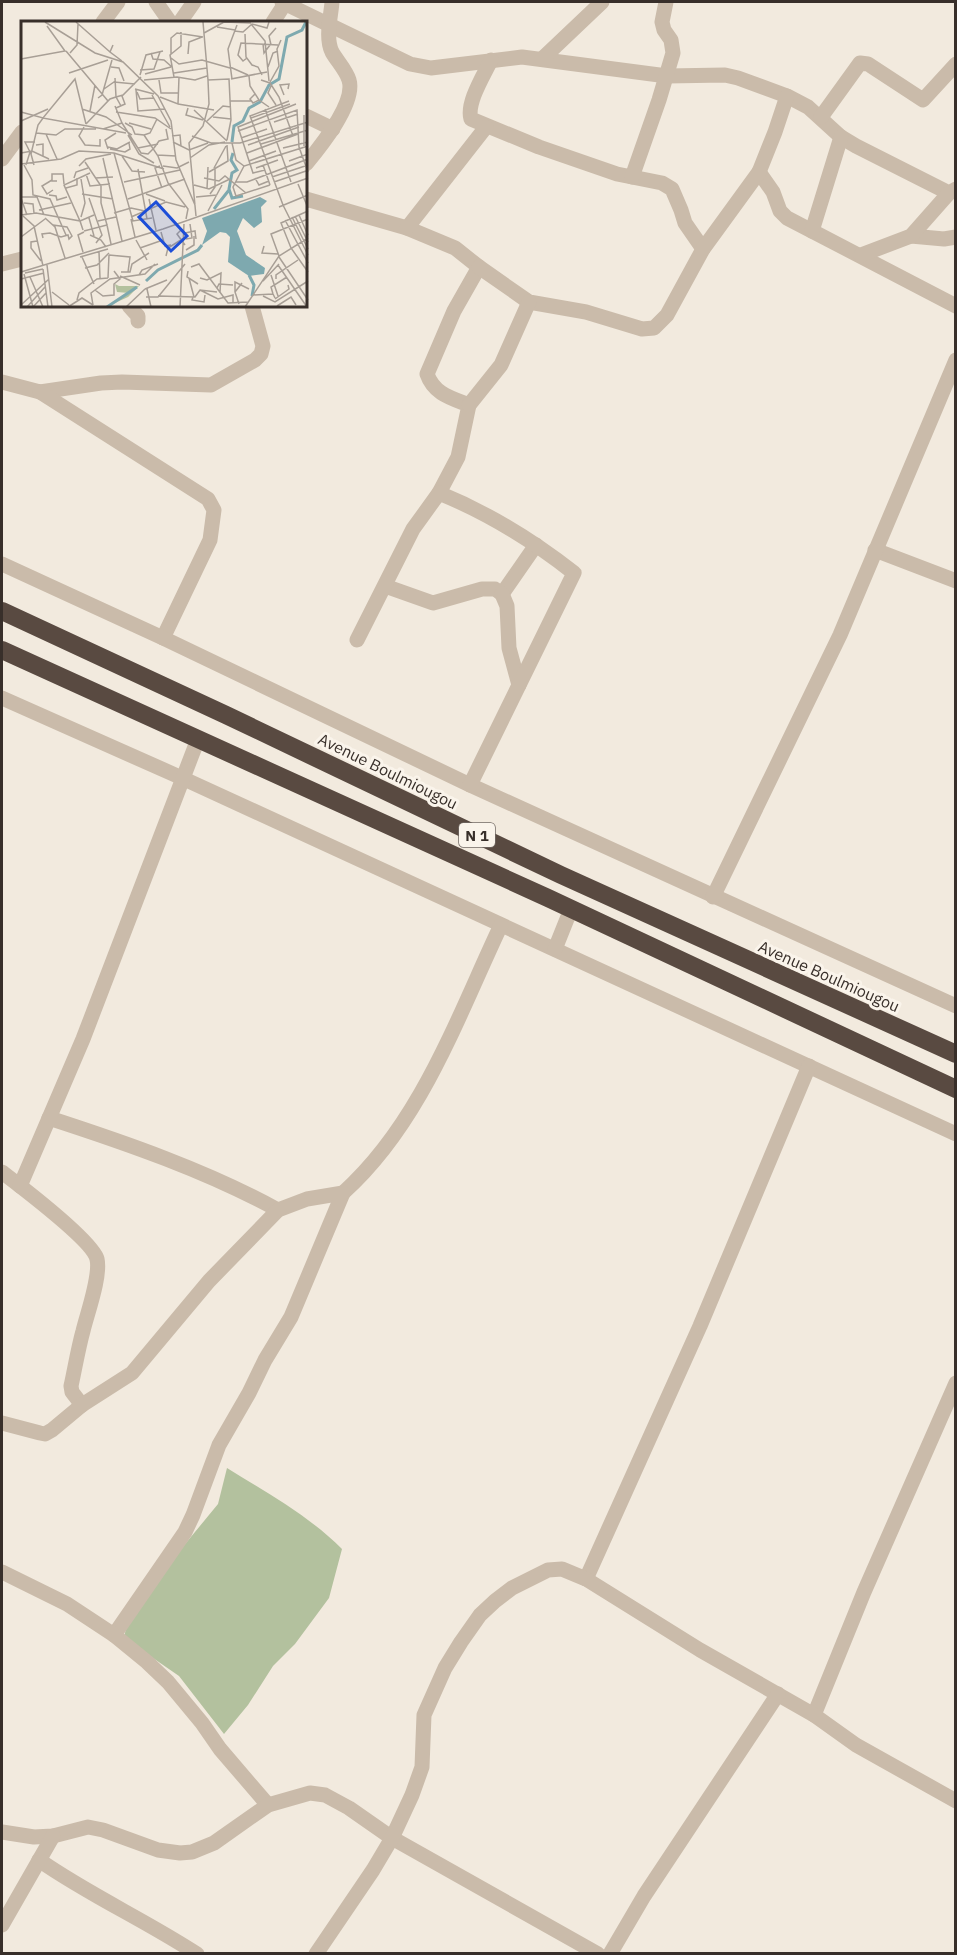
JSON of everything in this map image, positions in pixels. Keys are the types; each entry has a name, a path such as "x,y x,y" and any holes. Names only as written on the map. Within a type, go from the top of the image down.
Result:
{"highway":[{"name":"Avenue Boulmiougou","path":"2,611 561,875 956,1054"},
{"name":"N 1","path":"2,650 571,909 956,1089"}],"street":[{"path":"105,21 118,2"},
{"path":"156,2 169,21"},
{"path":"181,21 194,2"},
{"path":"274,21 284,2 410,64 431,68 522,57 667,76 724,75 738,78 787,96 808,107 841,137 952,191 911,236"},
{"path":"308,161 333,129 350,92 349,80 329,43 332,2"},
{"path":"542,59 602,2"},
{"path":"632,177 673,53 671,40 662,22 666,2"},
{"path":"491,60 469,112 471,119 539,147 632,177 662,183 672,189 685,223 703,249"},
{"path":"821,117 860,63 868,64 923,100 928,98 956,63"},
{"path":"308,199 407,228 454,248 530,302 586,312 642,329 654,328 667,315 703,249 759,172 787,96"},
{"path":"308,117 333,129"},
{"path":"407,228 486,127"},
{"path":"2,159 21,133"},
{"path":"812,231 841,137"},
{"path":"759,172 773,192 780,211 787,218 956,306"},
{"path":"861,255 911,236 944,239 956,237"},
{"path":"2,264 21,259"},
{"path":"469,405 438,392 427,374 454,311 479,267"},
{"path":"357,639 413,529 439,494 458,457 469,405 501,365 530,302"},
{"path":"131,308 138,316 138,321"},
{"path":"40,392 122,382 211,385 255,360 261,354 263,346 253,308"},
{"path":"713,897 840,635 956,360"},
{"path":"2,382 40,392 208,499 214,510 210,540 164,638"},
{"path":"439,494 494,518 574,573 470,785"},
{"path":"502,594 536,545"},
{"path":"875,550 956,581"},
{"path":"2,564 164,638 470,785 956,1006"},
{"path":"385,586 433,603 482,589 495,589 502,594 507,606 509,648 519,685"},
{"path":"2,698 182,778 956,1134"},
{"path":"20,1186 98,1001 198,739"},
{"path":"555,950 571,909"},
{"path":"114,1635 189,1524 219,1445 291,1317 343,1193 378,1157 421,1095 501,925"},
{"path":"586,1579 700,1326 809,1066"},
{"path":"49,1118 136,1147 258,1199 278,1210"},
{"path":"2,1172 80,1237 97,1257 91,1307 71,1386 72,1392 82,1406"},
{"path":"2,1423 45,1434 52,1430 143,1362 209,1281 278,1210 306,1199 343,1193"},
{"path":"814,1715 864,1592 956,1383"},
{"path":"316,1953 392,1838 412,1795 422,1767 424,1715 445,1668 480,1615 512,1588 548,1570 562,1569 586,1579 700,1650 814,1715 856,1745 956,1801"},
{"path":"2,1572 67,1604 114,1635 147,1662 168,1682 220,1749 268,1805"},
{"path":"610,1953 644,1896 778,1694"},
{"path":"2,1832 34,1837 53,1836 88,1827 103,1830 158,1850 180,1853 214,1843 268,1805 310,1793 325,1795 349,1808 392,1838 598,1953"},
{"path":"2,1925 53,1836"},
{"path":"39,1860 197,1953"}],"green space":[{"path":"227,1468 301,1515 342,1549 329,1598 295,1644 273,1666 248,1705 224,1734 179,1676 124,1638 127,1623 181,1549 218,1504"}]}
